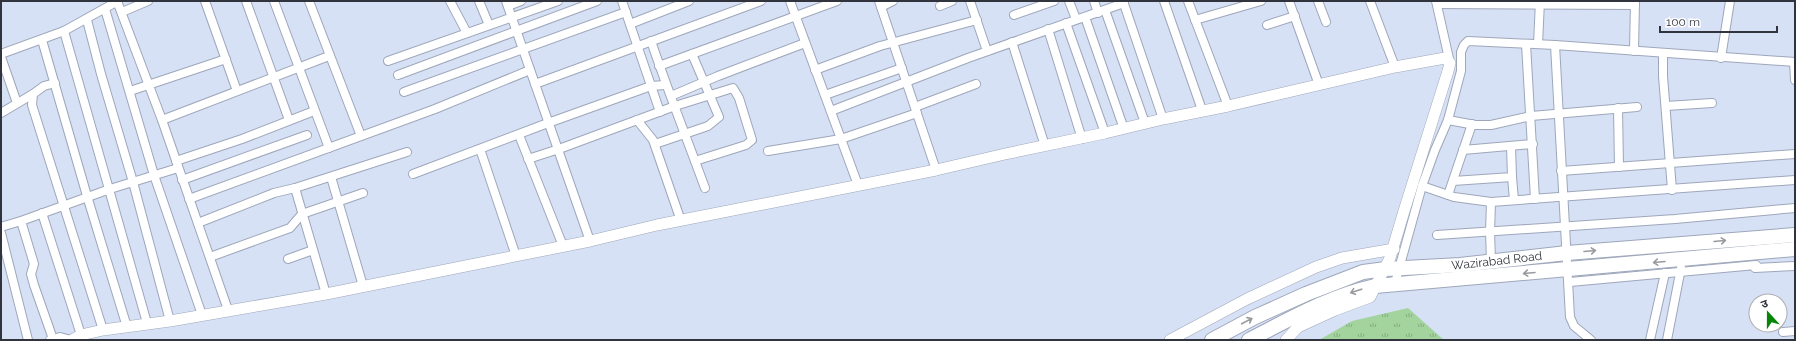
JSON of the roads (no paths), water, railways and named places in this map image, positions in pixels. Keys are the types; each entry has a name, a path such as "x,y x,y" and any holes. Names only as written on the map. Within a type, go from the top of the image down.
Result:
{"highway":[{"name":"Wazirabad Road","path":"1212,340 1255,317 1300,296 1363,272 1392,268 1492,261 1567,253 1795,235"},
{"name":"Wazirabad Road","path":"1249,340 1295,328 1321,303 1358,290 1375,286 1395,283 1569,276 1681,266 1795,249"},
{"path":"1295,328 1300,296"}],"street":[{"path":"1,54 64,31 106,10 118,1 162,120 228,310"},
{"path":"122,12 148,1"},
{"path":"205,1 237,91"},
{"path":"246,1 289,120"},
{"path":"274,1 329,148"},
{"path":"309,1 361,136"},
{"path":"450,1 467,33"},
{"path":"479,1 489,25"},
{"path":"521,1 507,3 590,241"},
{"path":"388,61 558,1"},
{"path":"398,74 597,1"},
{"path":"622,1 660,112"},
{"path":"630,24 689,1"},
{"path":"535,84 760,1"},
{"path":"790,1 858,185"},
{"path":"659,66 837,1"},
{"path":"894,1 880,4 936,170"},
{"path":"940,6 952,1"},
{"path":"970,1 987,51"},
{"path":"1014,15 1054,1"},
{"path":"1069,1 1076,19"},
{"path":"1094,1 1101,11 1146,123"},
{"path":"1164,1 1202,110"},
{"path":"1188,1 1228,106"},
{"path":"1195,20 1261,1"},
{"path":"1289,1 1319,85"},
{"path":"1318,1 1326,22"},
{"path":"1370,1 1395,67"},
{"path":"1721,58 1730,1"},
{"path":"830,111 987,51 1124,2 1163,119"},
{"path":"1395,283 1392,268 1394,249 1404,211 1450,63 1436,2 1635,3 1634,51"},
{"path":"1538,44 1540,2"},
{"path":"106,10 154,175 202,315"},
{"path":"404,92 626,12"},
{"path":"1267,25 1294,16"},
{"path":"1085,17 1124,129"},
{"path":"87,20 101,74 133,182 170,321"},
{"path":"816,70 893,42 977,20"},
{"path":"1066,23 1105,133"},
{"path":"1048,29 1082,138"},
{"path":"64,31 147,323"},
{"path":"42,40 126,327"},
{"path":"652,41 665,85 675,106 706,188"},
{"path":"1375,286 1392,268 1435,150 1448,120 1461,71 1461,52 1464,45 1468,41 1555,45 1794,62 1795,80"},
{"path":"1012,42 1045,146"},
{"path":"671,96 705,81 805,43"},
{"path":"1526,44 1535,199"},
{"path":"1555,45 1564,227 1569,276 1570,317 1574,326 1591,340"},
{"path":"1663,53 1672,190"},
{"path":"655,144 708,126 719,117 705,81 692,54"},
{"path":"162,120 329,56"},
{"path":"1,57 17,103"},
{"path":"21,221 34,264 31,274 52,340 60,337 75,338 103,330 170,321 326,294 590,241 681,221 936,170 1435,59 1445,58 1450,63"},
{"path":"130,91 226,59"},
{"path":"825,95 902,68"},
{"path":"189,199 435,109 530,70"},
{"path":"2,109 17,103 44,86 55,83"},
{"path":"768,151 841,139 916,110 976,84"},
{"path":"413,174 651,86 665,85"},
{"path":"528,158 559,149 675,106 733,88 736,91 752,140 746,145 696,161"},
{"path":"33,94 32,105 103,330"},
{"path":"1666,106 1712,103"},
{"path":"1448,120 1472,124 1491,125 1531,116 1637,106"},
{"path":"1618,108 1618,167"},
{"path":"1,227 87,196 154,175 177,164 314,111"},
{"path":"637,120 655,144 681,221"},
{"path":"1448,195 1472,124"},
{"path":"182,180 307,135"},
{"path":"519,135 563,246"},
{"path":"1463,150 1533,144"},
{"path":"1511,146 1514,200"},
{"path":"480,149 516,256"},
{"path":"198,223 274,193 295,188 407,152"},
{"path":"1561,171 1795,154"},
{"path":"331,176 363,286"},
{"path":"1452,182 1512,177"},
{"path":"1422,186 1448,195 1477,201 1491,202 1795,180"},
{"path":"295,188 326,294"},
{"path":"210,257 290,228 302,214 363,193"},
{"path":"1491,202 1490,232 1492,261"},
{"path":"1437,235 1564,227 1795,208"},
{"path":"42,213 75,338"},
{"path":"1,233 28,340"},
{"path":"1170,340 1247,299 1316,267 1342,258 1394,249"},
{"path":"288,259 313,250"},
{"path":"1569,276 1665,273 1681,266 1756,265 1755,268 1795,266"},
{"path":"1667,340 1681,266"},
{"path":"1650,340 1665,273"}]}
